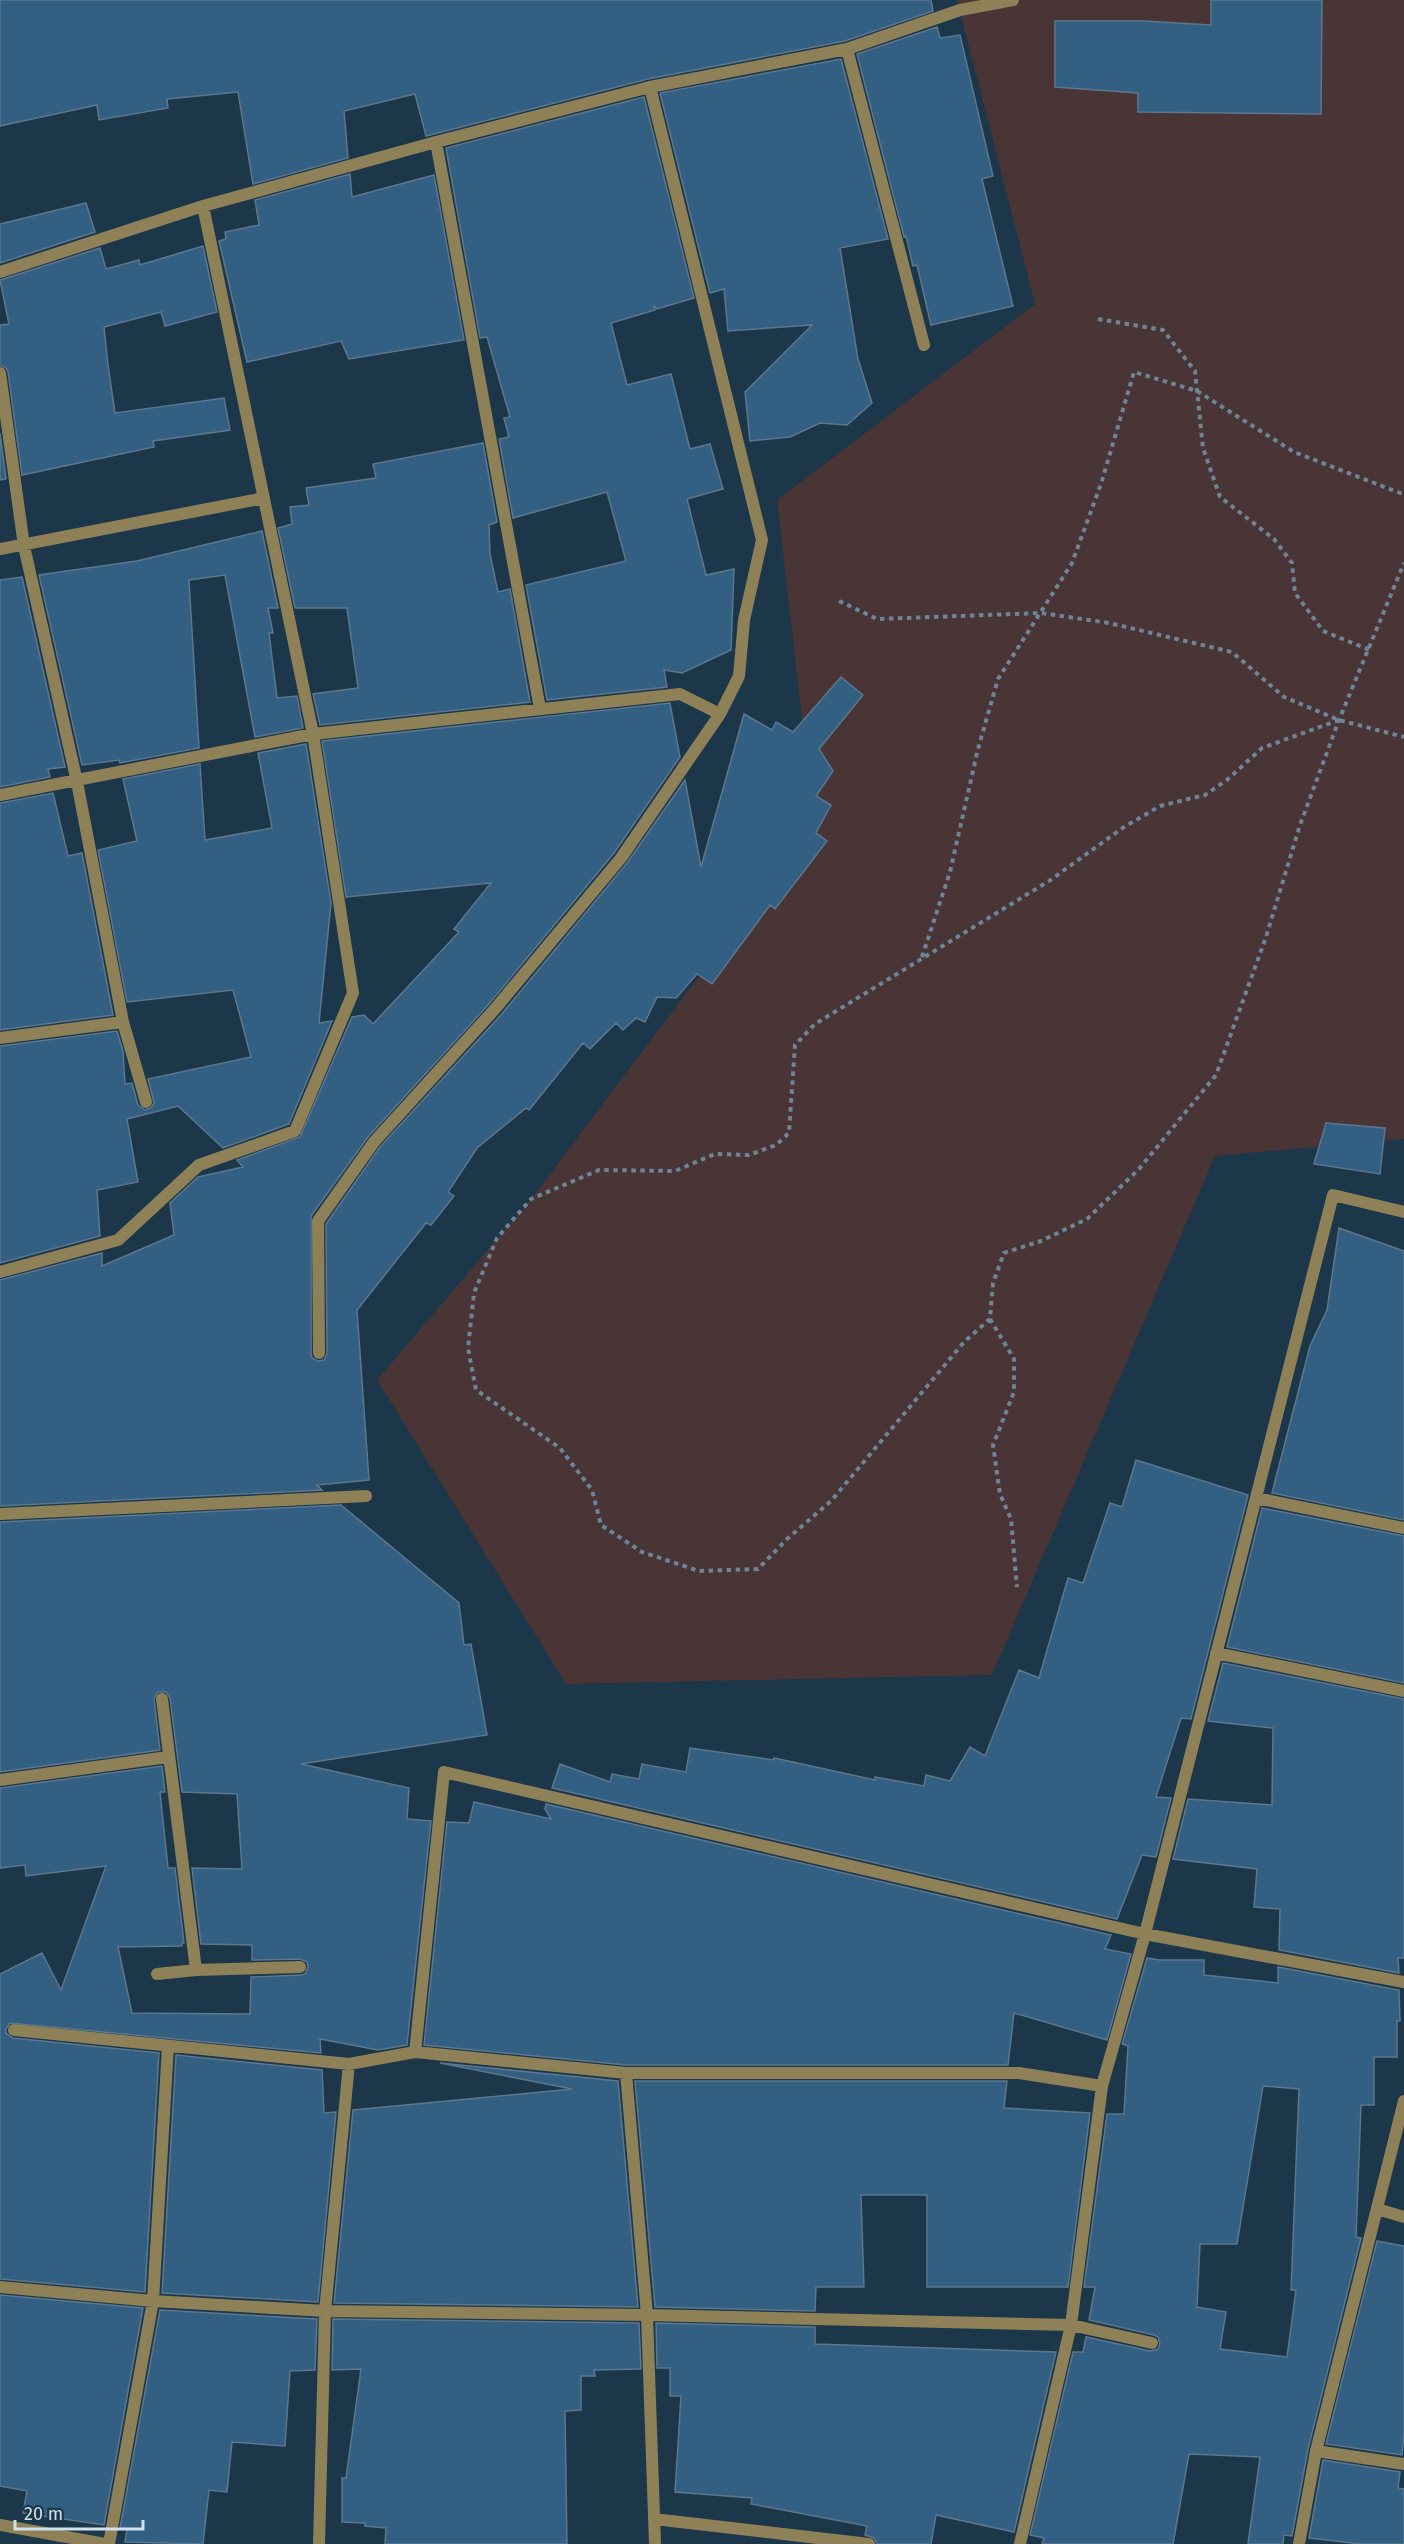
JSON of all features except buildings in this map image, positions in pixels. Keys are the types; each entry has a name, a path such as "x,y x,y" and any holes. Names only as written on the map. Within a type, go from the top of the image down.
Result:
{"street":[{"path":"0,272 202,206 436,142 650,87 847,49 958,5 1013,0"},
{"path":"847,49 924,345"},
{"path":"320,1353 318,1221 374,1142 494,1010 621,858 720,714 740,676 744,620 762,540 650,87"},
{"path":"436,142 540,709"},
{"path":"0,1272 118,1240 199,1165 295,1131 353,993 313,734 202,206"},
{"path":"0,373 24,546 77,782 123,1022 146,1102"},
{"path":"0,549 264,498"},
{"path":"0,795 77,782 313,734 680,693 720,714"},
{"path":"0,1038 123,1022"},
{"path":"1020,2544 1071,2325 1102,2086 1145,1934 1333,1195 1404,1212"},
{"path":"0,1514 366,1496"},
{"path":"1256,1498 1404,1528"},
{"path":"1216,1653 1404,1691"},
{"path":"162,1699 196,1970"},
{"path":"0,1780 168,1757"},
{"path":"415,2052 444,1772 1145,1934 1404,1982"},
{"path":"157,1974 196,1970 300,1968"},
{"path":"14,2030 349,2064 415,2052 626,2073 1019,2073 1102,2086"},
{"path":"0,2525 107,2544 153,2301 168,2046"},
{"path":"319,2544 325,2311 349,2064"},
{"path":"626,2073 647,2315 655,2544"},
{"path":"1299,2544 1316,2451 1404,2102"},
{"path":"1377,2209 1404,2217"},
{"path":"0,2287 153,2301 325,2311 647,2315 1071,2325 1152,2343"},
{"path":"1316,2451 1404,2464"},
{"path":"654,2519 869,2544"}],"path":[{"path":"1098,319 1163,330 1195,371 1203,448 1220,497 1274,539 1292,563 1295,593 1323,631 1370,650"},
{"path":"922,958 950,872 978,749 998,679 1072,563 1101,484 1134,372 1197,391 1294,452 1404,493"},
{"path":"1017,1587 1011,1519 1000,1494 993,1445 1014,1392 1014,1359 990,1319 993,1283 1004,1253 1041,1241 1087,1219 1139,1169 1216,1076 1266,937 1300,825 1339,720 1370,650 1404,563"},
{"path":"839,601 877,619 1041,613 1109,623 1232,652 1284,697 1339,720 1404,737"},
{"path":"990,1319 965,1341 831,1501 758,1569 699,1571 642,1552 601,1525 592,1490 560,1448 476,1390 468,1348 474,1293 496,1238 531,1198 599,1170 675,1171 716,1154 749,1155 776,1145 789,1133 795,1045 815,1024 1049,881 1124,827 1160,806 1205,795 1227,780 1262,748 1339,720"}],"shaded area":[{"path":"957,0 1404,0 1404,1139 1215,1156 992,1675 566,1684 377,1380 531,1199 814,824 777,500 1035,304"}]}
